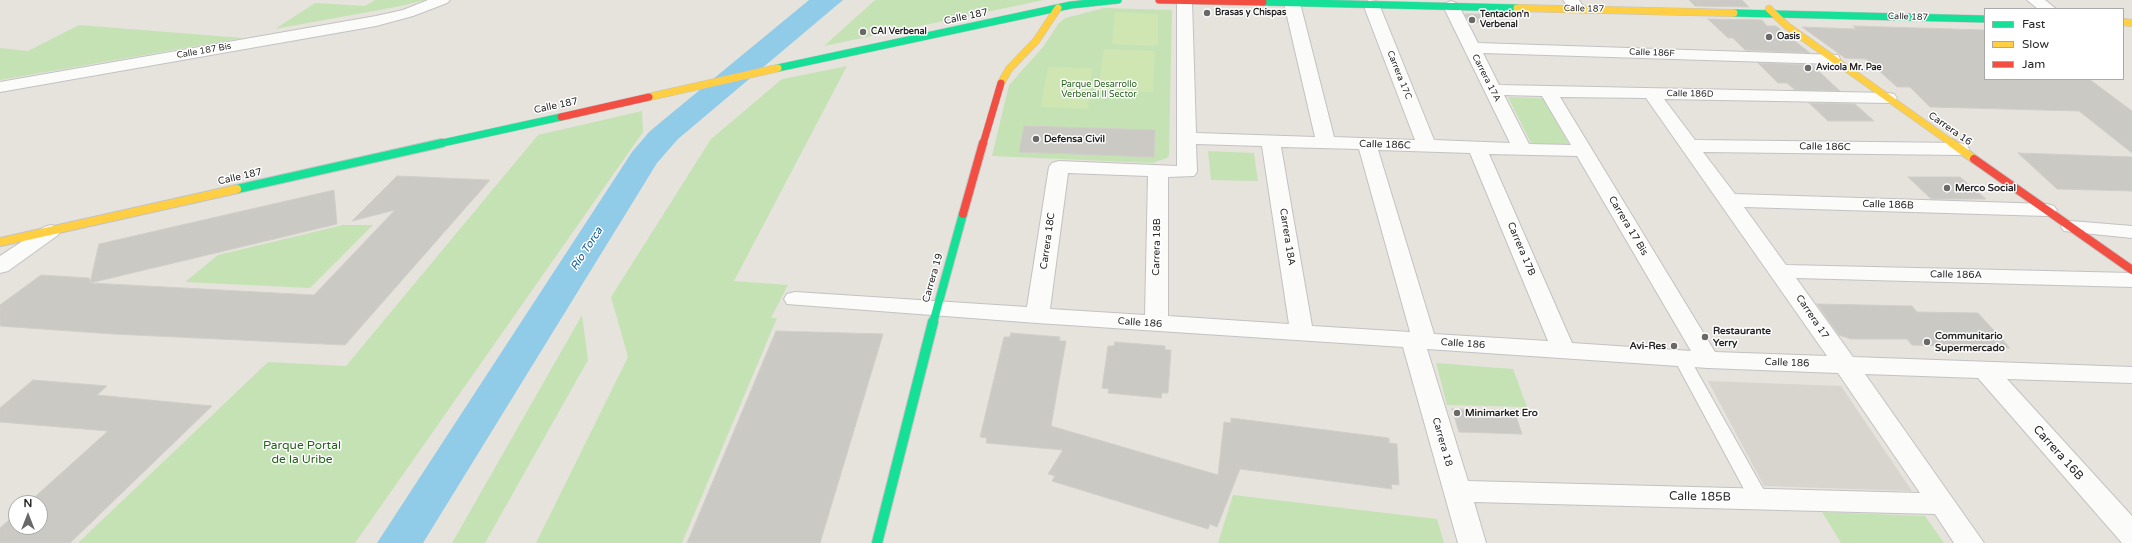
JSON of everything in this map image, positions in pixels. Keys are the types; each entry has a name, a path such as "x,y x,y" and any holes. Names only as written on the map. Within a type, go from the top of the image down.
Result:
{"street":[{"name":"Calle 187 Bis","path":"0,87 289,40 408,13 442,0"},
{"name":"Calle 187","path":"0,242 1011,18 1096,1 1118,0"},
{"name":"Calle 187","path":"1159,0 1371,4 1408,3 1451,6 1574,5 1773,13 1984,19"},
{"name":"Carrera 16","path":"1760,0 1773,13 1832,59 2132,270"},
{"path":"2035,0 2047,8"},
{"path":"1158,170 1187,172 1184,1"},
{"path":"1292,3 1326,143"},
{"name":"Carrera 17C","path":"1371,4 1427,146"},
{"name":"Carrera 17A","path":"1451,6 1522,149"},
{"name":"Carrera 19","path":"877,543 936,310 1000,85 1009,69 1041,34 1058,8"},
{"path":"1011,18 1036,23 1041,34"},
{"name":"Calle 186F","path":"1471,48 1832,59"},
{"name":"Calle 186D","path":"1492,90 1888,98"},
{"name":"Carrera 17 Bis","path":"1548,91 1708,360"},
{"name":"Carrera 17","path":"1651,93 1780,271 1970,543"},
{"name":"Calle 186C","path":"1186,138 1584,151"},
{"name":"Carrera 18A","path":"1272,141 1302,334"},
{"name":"Carrera 18","path":"1367,144 1457,491 1472,543"},
{"name":"Calle 186C","path":"1689,146 1960,149"},
{"name":"Carrera 17B","path":"1477,148 1564,351"},
{"name":"Carrera 18C","path":"1037,316 1059,166 1158,170"},
{"name":"Carrera 18B","path":"1156,324 1158,170"},
{"name":"Calle 186B","path":"1729,200 2047,210"},
{"path":"2071,227 2132,232"},
{"path":"0,266 51,231"},
{"name":"Calle 186A","path":"1780,271 2132,280"},
{"name":"Calle 186","path":"795,299 936,310 1682,359 1985,370 2130,378"},
{"name":"Carrera 16B","path":"1985,370 2132,535"},
{"name":"Calle 185B","path":"1457,491 1943,504"}],"lane":[{"path":"1682,359 1759,499"}],"green space":[{"path":"375,0 426,0 275,29 315,3 365,6"},
{"path":"875,0 1044,0 824,46"},
{"name":"Parque Desarrollo Verbenal II Sector","path":"1104,8 1172,10 1169,155 1167,158 1152,163 992,156 1009,85 1043,47 1058,24 1065,18"},
{"path":"1115,12 1158,14 1158,46 1112,44"},
{"path":"79,25 243,38 0,80 0,48 28,51"},
{"path":"1104,49 1155,51 1153,92 1098,90"},
{"path":"847,66 734,281 788,285 771,318 777,318 682,543 536,543 628,357 611,297 711,139 782,79"},
{"path":"1048,67 1092,68 1088,109 1041,107"},
{"path":"1508,97 1543,98 1571,148 1533,147"},
{"name":"Parque Portal de la Uribe","path":"642,111 643,132 355,543 78,543 268,362 346,366 538,135"},
{"path":"1208,151 1254,153 1258,181 1211,180"},
{"path":"343,225 373,225 310,288 185,282 218,255"},
{"path":"582,315 588,360 485,543 452,543"},
{"path":"1436,363 1513,369 1527,407 1447,405"},
{"path":"1233,495 1437,519 1444,543 1218,543"},
{"path":"1822,512 1925,516 1944,543 1841,543"}],"shaded area":[{"path":"1708,381 1841,386 1912,491 1764,486"}],"water":[{"name":"Río Torca","path":"809,0 843,0 678,139 657,163 423,543 377,543 632,152 650,131"}],"building":[{"path":"1689,0 1742,0 1749,7 1695,6"},
{"path":"1465,14 1484,14 1490,23 1469,22"},
{"path":"1708,19 1762,20 1767,26 1776,26 1810,53 1745,50 1733,38 1728,38"},
{"path":"1853,26 1984,30 1984,80 2090,80 2132,111 2132,153 2079,111 1930,107 1910,87 1897,87 1866,59 1845,58 1802,27 1856,29"},
{"path":"1758,63 1812,65 1840,91 1795,90 1787,83 1778,83"},
{"path":"1809,103 1855,104 1874,121 1828,121"},
{"path":"1024,126 1155,130 1154,157 1019,152"},
{"path":"2018,153 2132,157 2132,191 2057,189"},
{"path":"397,176 490,180 345,345 113,334 0,326 0,305 41,275 89,278 90,283 314,295 395,210 352,221"},
{"name":"Merco Social","path":"1908,177 1960,177 1986,199 1931,199"},
{"path":"334,190 337,224 90,283 99,244"},
{"path":"1817,304 1912,306 1917,312 1978,313 2010,348 1912,345 1907,339 1851,339 1839,335"},
{"path":"776,331 883,334 820,543 687,543"},
{"path":"1011,333 1060,337 1059,341 1066,341 1051,426 1218,475 1224,422 1231,423 1231,418 1389,438 1389,443 1397,444 1399,485 1391,484 1392,489 1240,469 1217,527 1210,524 1208,529 1052,481 1055,476 1048,474 1063,450 986,443 987,438 980,437 1004,337 1010,337"},
{"path":"1115,342 1165,346 1165,350 1171,350 1168,393 1162,393 1161,398 1108,393 1109,389 1102,388 1108,346 1114,346"},
{"path":"33,380 107,386 97,395 212,406 70,543 0,543 0,528 8,521 8,535 48,535 48,495 37,495 108,431 0,422 0,408"},
{"path":"1452,409 1514,410 1522,434 1459,432"}],"traffic: fast":[{"path":"778,68 1071,5 1118,0"},
{"path":"1263,2 1517,8"},
{"path":"1734,13 1984,19"},
{"path":"237,189 561,117"},
{"path":"877,543 936,310 963,214"}],"traffic: slow":[{"path":"1001,83 1009,69 1036,41 1058,8"},
{"path":"1517,8 1734,13"},
{"path":"1769,9 1787,26 1832,59 1974,159"},
{"path":"2124,22 2132,23"},
{"path":"649,97 778,68"},
{"path":"0,242 237,189"}],"traffic: jam":[{"path":"1159,0 1263,2"},
{"path":"963,214 1001,83"},
{"path":"561,117 649,97"},
{"path":"1974,159 2132,270"}],"place":[{"name":"Brasas y Chispas","path":"1207,13"},
{"name":"Tentacion'n Verbenal","path":"1472,20"},
{"name":"CAI Verbenal","path":"863,32"},
{"name":"Oasis","path":"1769,37"},
{"name":"Avicola Mr. Pae","path":"1808,68"},
{"name":"Defensa Civil","path":"1036,139"},
{"name":"Merco Social","path":"1947,188"},
{"name":"Restaurante Yerry","path":"1705,337"},
{"name":"Communitario Supermercado","path":"1927,342"},
{"name":"Avi-Res","path":"1674,346"},
{"name":"Minimarket Ero","path":"1457,413"}]}
